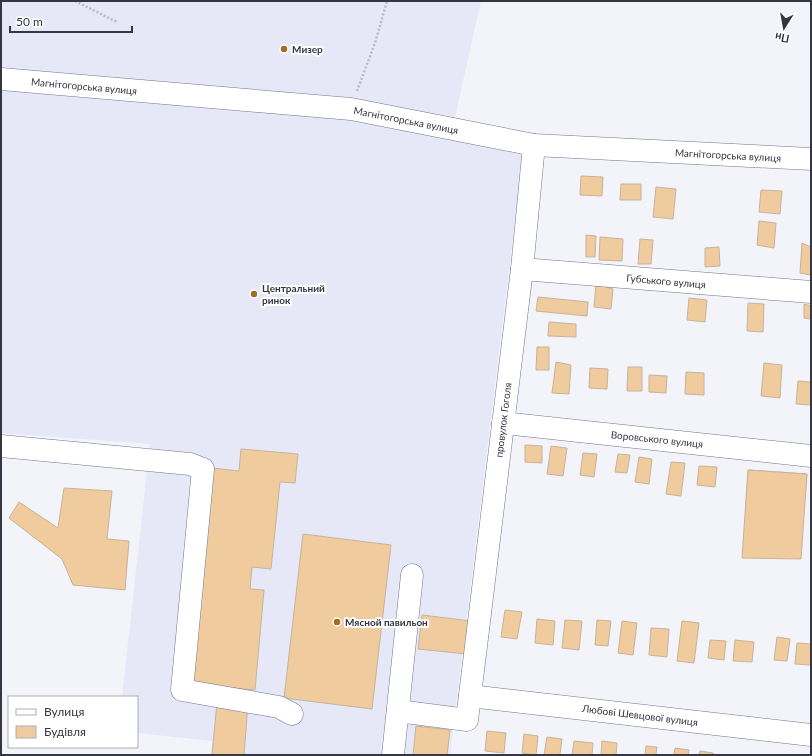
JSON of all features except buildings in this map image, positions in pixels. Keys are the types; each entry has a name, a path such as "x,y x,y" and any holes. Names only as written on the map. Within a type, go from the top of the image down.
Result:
{"street":[{"name":"Магнітогорська вулиця","path":"1,79 351,109 534,145 811,160"},
{"name":"провулок Гоголя","path":"398,711 467,720 522,269 534,145"},
{"name":"Губського вулиця","path":"522,269 811,292"},
{"name":"Воровського вулиця","path":"503,423 811,456"},
{"path":"1,446 190,464 203,469 182,690 279,707 292,714"},
{"path":"393,755 412,575"},
{"name":"Любові Шевцової вулиця","path":"470,696 811,735"}],"path":[{"path":"75,1 117,22"},
{"path":"351,109 376,40 386,1"}],"shaded area":[{"name":"Центральний ринок","path":"1,1 481,1 450,139 523,155 450,755 211,755 212,741 138,733 138,696 122,696 150,444 1,433"}],"place":[{"name":"Мизер","path":"284,49"},
{"name":"Центральний ринок","path":"254,294"},
{"name":"Мясной павильон","path":"337,622"}]}
